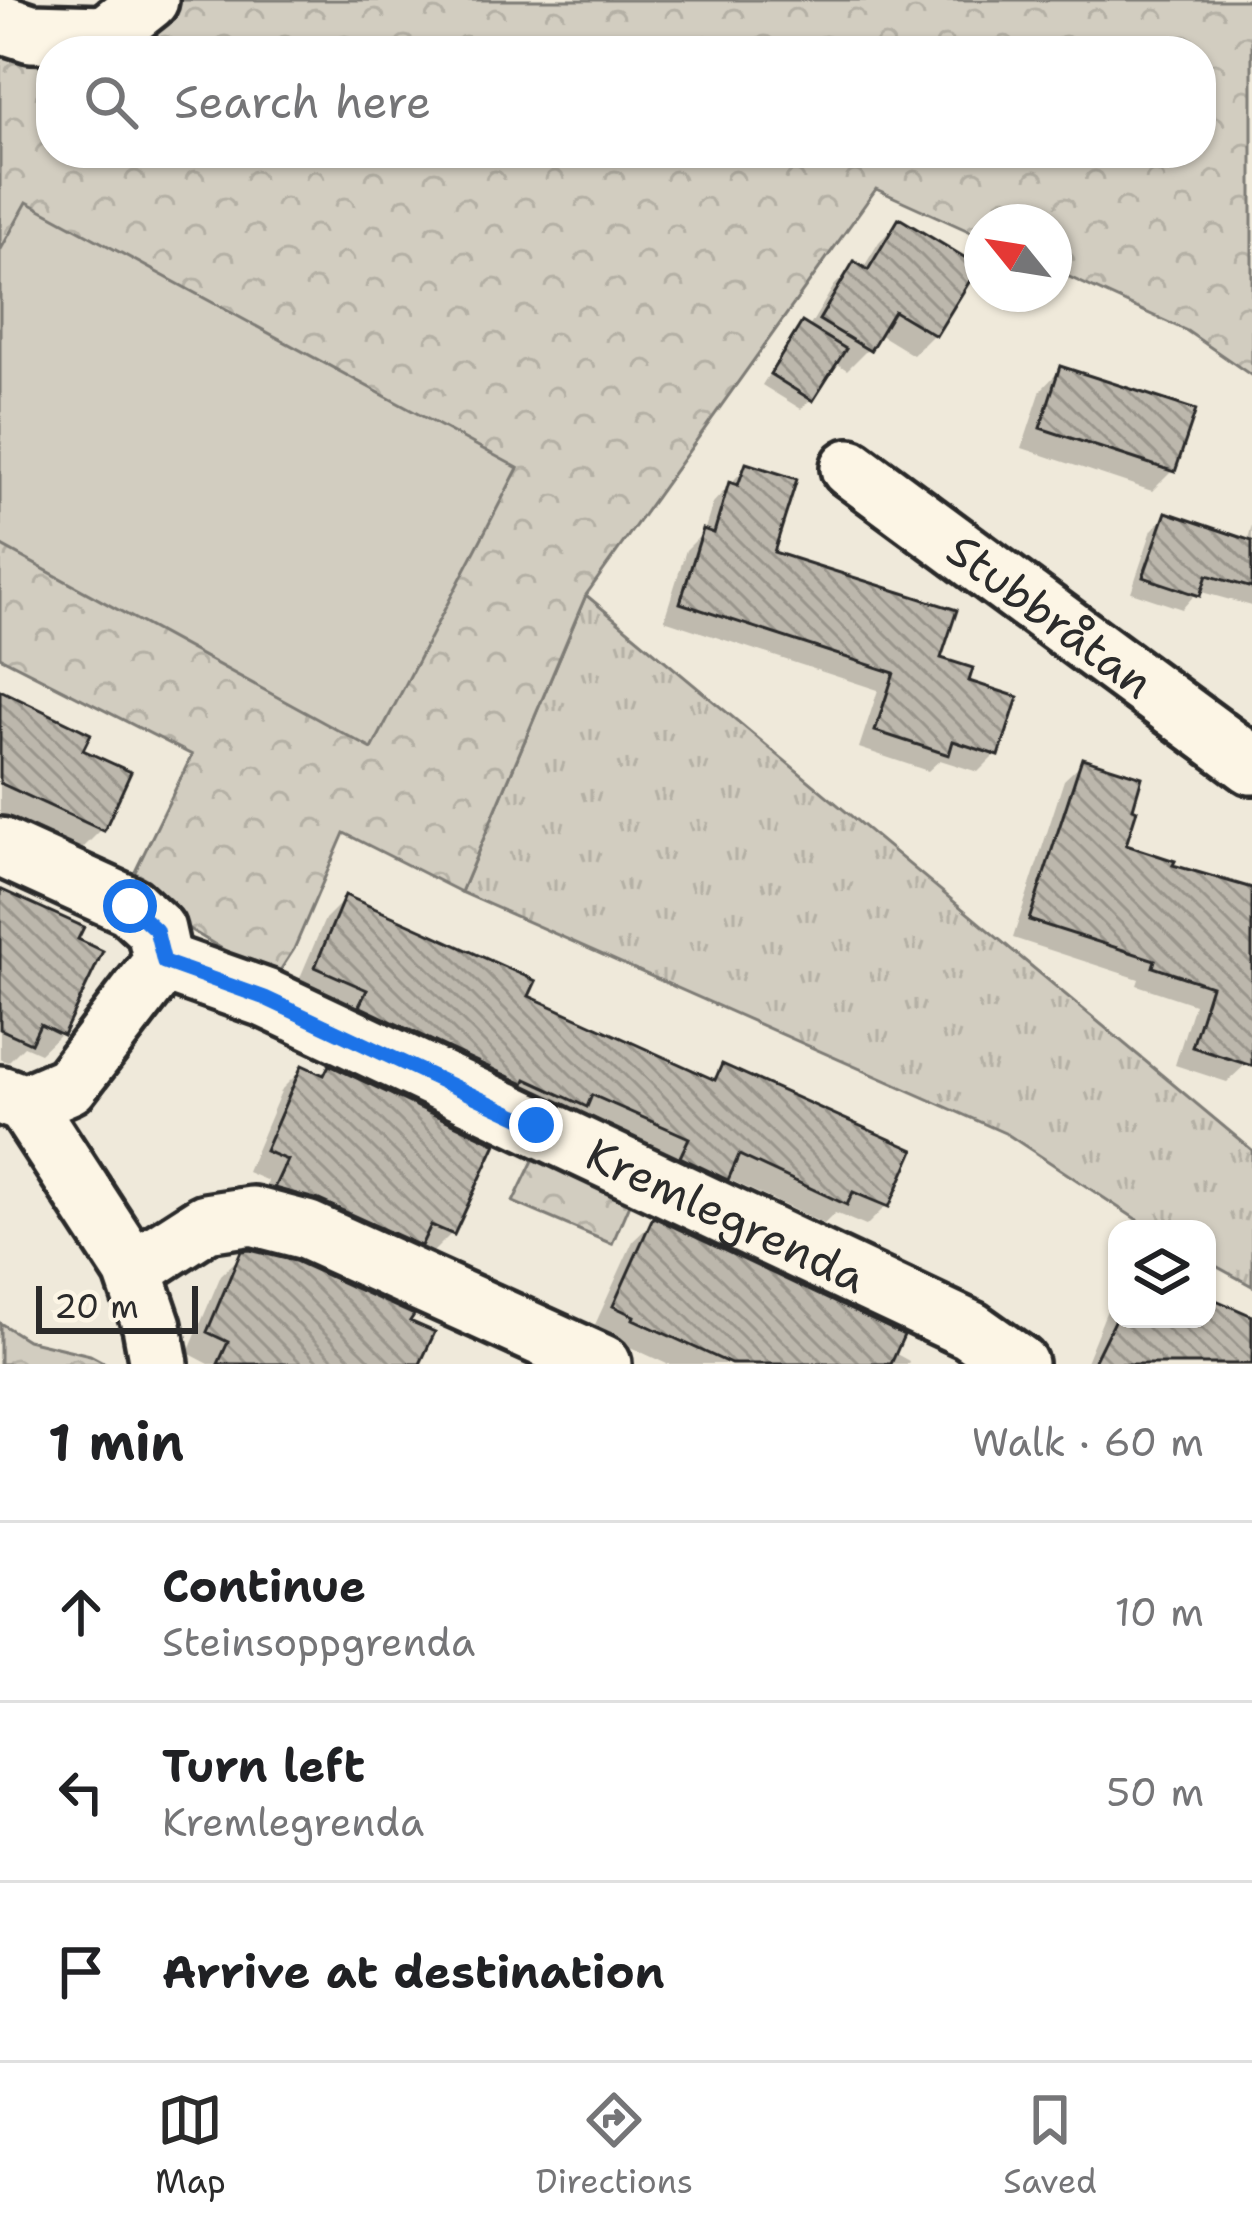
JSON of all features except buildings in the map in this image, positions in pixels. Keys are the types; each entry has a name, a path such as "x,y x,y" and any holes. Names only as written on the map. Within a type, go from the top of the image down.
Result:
{"street":[{"path":"0,23 31,32 105,35 149,0"},
{"name":"Stubbråtan","path":"850,468 1252,765"},
{"path":"0,847 130,906 156,930 164,962 69,1085 13,1100 133,1270 159,1364"},
{"name":"Kremlegrenda","path":"164,962 265,998 574,1143 970,1330 1018,1364"},
{"path":"133,1270 206,1223 252,1216 306,1230 602,1364"}],"green space":[{"path":"166,0 1252,0 1252,376 1187,331 1072,278 1072,204 964,204 964,229 876,189 586,595 461,892 344,833 294,949 274,980 184,926 129,884 192,755 0,657 0,42 36,43 36,168 1216,168 1216,36 144,36"},
{"path":"27,202 518,468 372,749 0,545 0,251"},
{"path":"586,595 1252,1150 1252,1286 1216,1266 1216,1220 1137,1220 1007,1134 461,892"},
{"path":"539,1148 635,1190 612,1244 513,1202"},
{"path":"0,1323 27,1340 90,1355 107,1364 0,1364"}],"route":[{"path":"130,906 156,930 164,962 265,998 536,1125"}]}
